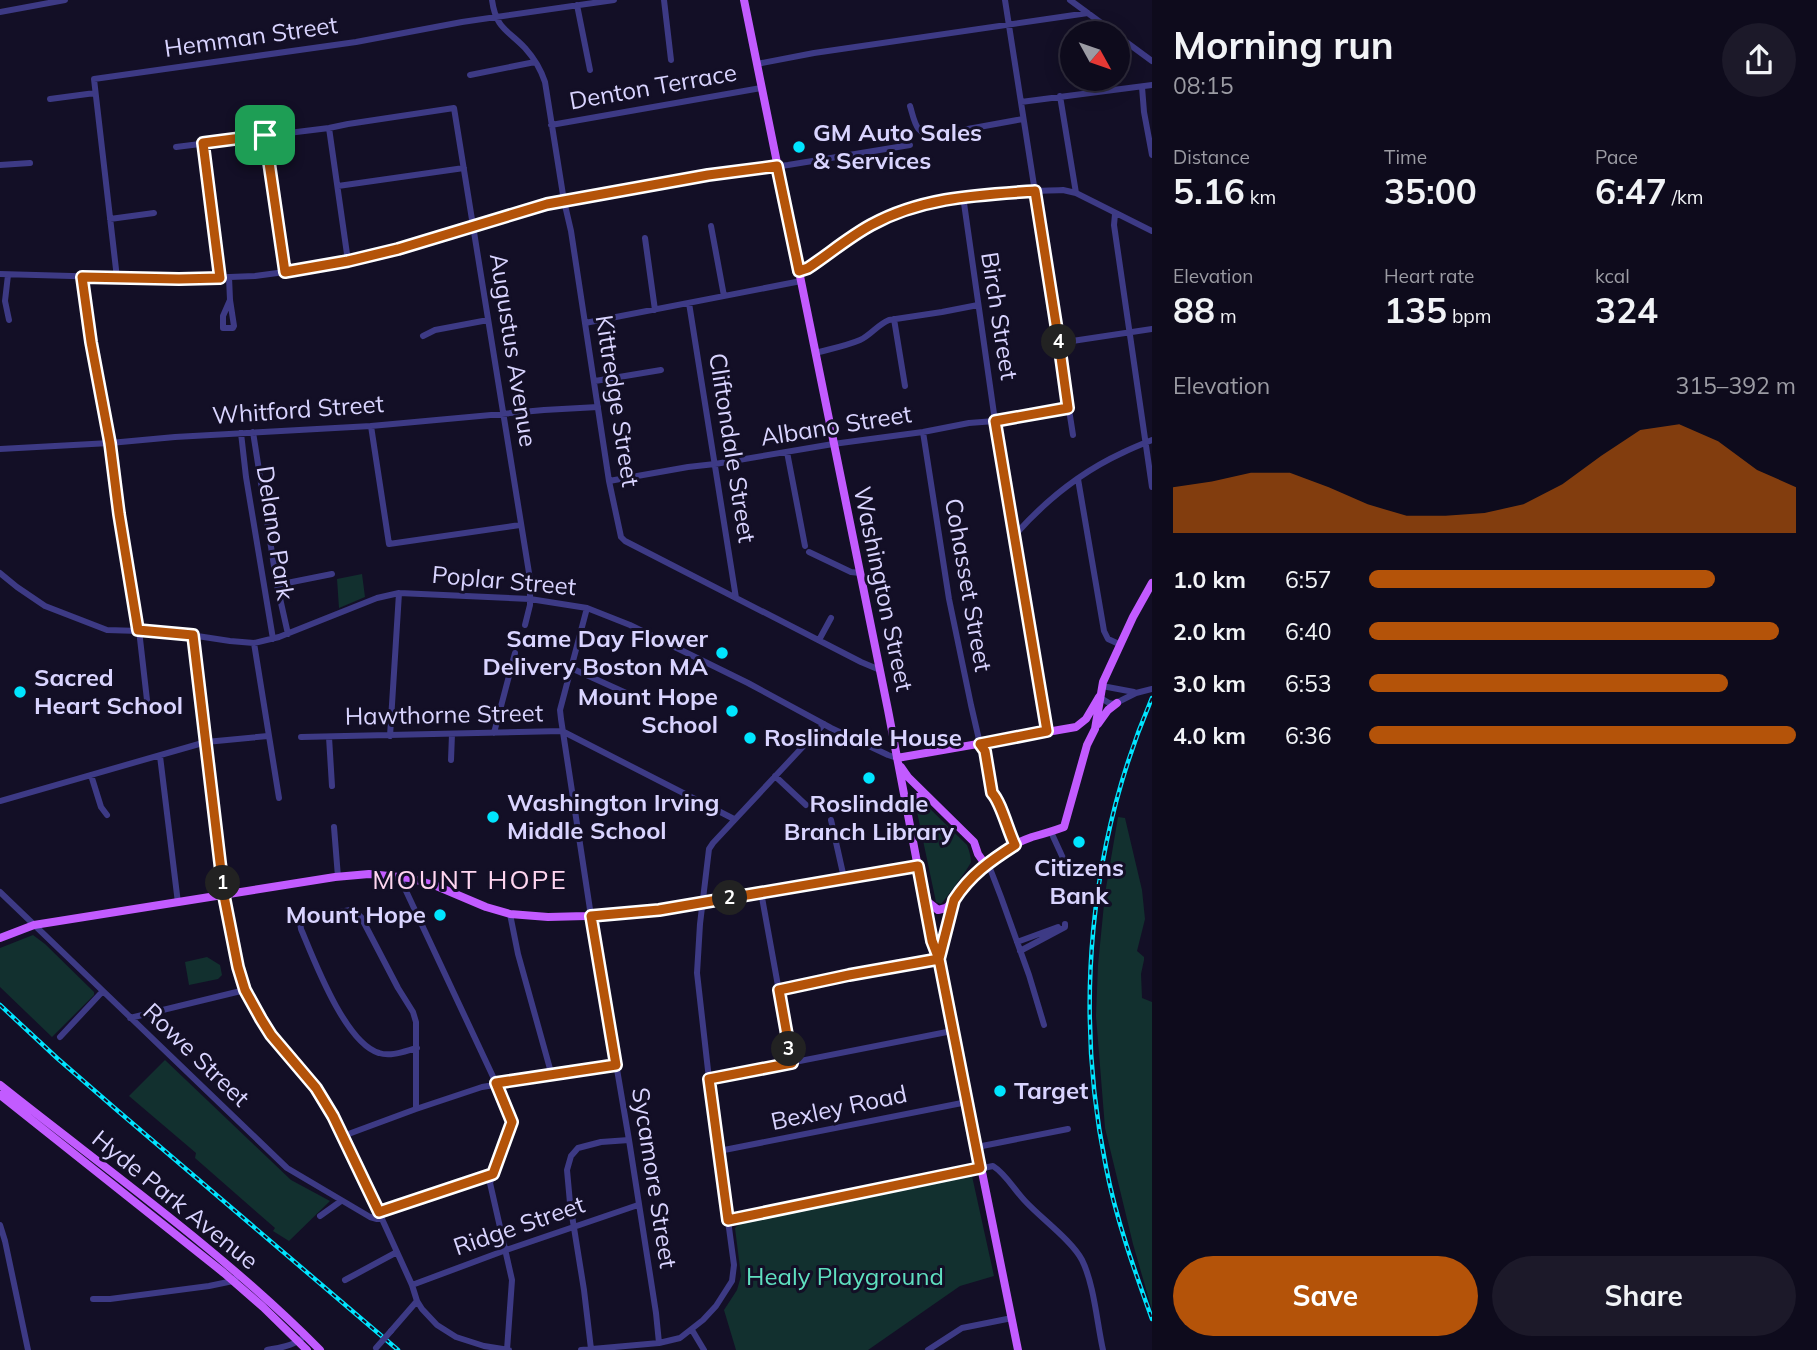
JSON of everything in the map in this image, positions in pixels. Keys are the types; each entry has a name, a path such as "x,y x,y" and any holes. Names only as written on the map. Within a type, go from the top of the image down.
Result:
{"main road":[{"name":"Washington Street","path":"744,0 880,670 932,941 939,959 1018,1350"},
{"path":"1095,729 1102,686 1119,645 1152,583"},
{"path":"1076,727 1086,719 1099,697"},
{"path":"924,899 938,910 946,908 985,864 1032,837 1064,827 1087,745 1101,718 1117,703"},
{"path":"985,864 974,842 908,777 897,758 1076,727 1085,732 1087,745"},
{"path":"908,811 915,797 932,800"},
{"path":"0,938 34,925 369,874 399,876 433,885 477,904 510,914 548,917 659,910 918,866"},
{"path":"939,959 954,900"},
{"name":"Hyde Park Avenue","path":"0,1084 155,1207 236,1278 264,1307 302,1339 320,1350"},
{"name":"Hyde Park Avenue","path":"0,1096 236,1278"},
{"name":"Hyde Park Avenue","path":"302,1339 307,1350"}],"street":[{"path":"0,12 65,0"},
{"name":"Kittredge Street","path":"492,0 496,17 504,30 528,51 545,82 609,481 622,538 880,670"},
{"name":"Hemman Street","path":"95,93 94,79 356,42 496,17 614,0"},
{"path":"664,0 671,60"},
{"path":"1005,0 1073,435"},
{"path":"1070,0 1098,21"},
{"path":"577,5 590,70"},
{"path":"757,64 814,53 1088,13"},
{"path":"1130,45 1152,61"},
{"path":"470,75 535,62"},
{"path":"1021,102 1152,85"},
{"path":"1142,87 1152,155"},
{"name":"Denton Terrace","path":"551,124 761,88"},
{"path":"50,99 95,93 117,278"},
{"path":"1060,96 1076,193"},
{"path":"910,106 917,128 926,135 1023,119"},
{"name":"Augustus Avenue","path":"329,128 454,108 530,579 530,599 525,625"},
{"path":"176,147 329,128 348,261"},
{"path":"265,135 285,272"},
{"path":"203,143 220,278"},
{"path":"0,274 179,279 285,272 398,249 547,204 708,175 910,145"},
{"path":"0,165 30,163"},
{"path":"338,187 464,168"},
{"path":"799,271 808,268 871,225 935,201 962,196 1063,190 1076,193 1152,232"},
{"name":"Birch Street","path":"962,196 995,421 1047,731"},
{"path":"110,219 153,214"},
{"path":"1115,214 1114,225 1130,333 1149,442 1152,487"},
{"path":"711,226 724,296"},
{"path":"645,238 655,310"},
{"path":"8,275 5,301 9,320"},
{"path":"82,277 148,700"},
{"path":"229,277 230,300"},
{"path":"585,323 801,281"},
{"name":"Cliftondale Street","path":"690,303 736,598"},
{"path":"815,353 858,341 882,323 978,305"},
{"path":"423,336 435,330 488,320"},
{"path":"894,320 905,386"},
{"path":"1059,343 1152,329"},
{"path":"595,381 660,370"},
{"name":"Whitford Street","path":"0,449 371,426 598,407"},
{"name":"Albano Street","path":"609,481 1068,408"},
{"path":"371,426 389,544 520,525"},
{"name":"Delano Park","path":"253,432 277,585 288,634"},
{"name":"Cohasset Street","path":"923,432 949,598 980,744 985,751 992,793 1015,845"},
{"name":"Delano Park","path":"241,433 273,639"},
{"path":"1014,536 1039,509 1078,479 1121,453 1149,442"},
{"path":"787,453 807,549 851,572 860,573"},
{"path":"1078,479 1105,634 1119,645"},
{"name":"Poplar Street","path":"0,573 51,609 107,629 193,635 254,643 288,634 377,598 399,593 530,599 587,608 631,625 747,682 824,724 897,758"},
{"path":"277,585 332,575"},
{"path":"390,736 399,593"},
{"name":"Sycamore Street","path":"587,608 560,709 562,731 629,1140 659,1343"},
{"path":"819,640 831,618"},
{"path":"193,635 224,896 245,990 271,1035 316,1088 344,1136 417,1301 432,1320 449,1333 474,1343 508,1350 512,1286 490,1183 512,1122 399,876"},
{"path":"254,643 279,798"},
{"path":"494,733 516,653"},
{"path":"571,668 635,697"},
{"path":"1102,686 1136,693"},
{"path":"1099,697 1109,703 1117,703 1136,693 1152,689"},
{"path":"581,1350 629,1348 680,1338 716,1306 732,1281 734,1265 697,974 699,924 709,849 824,724"},
{"name":"Hawthorne Street","path":"301,737 562,731 734,819"},
{"path":"451,760 452,734"},
{"path":"0,801 206,742 268,736"},
{"path":"329,737 332,786"},
{"path":"160,756 178,903"},
{"path":"91,775 107,815"},
{"path":"775,776 806,805"},
{"path":"831,820 844,878"},
{"path":"334,827 338,877"},
{"path":"1051,832 1068,869 1074,872"},
{"path":"985,864 991,871 1044,1025"},
{"name":"Rowe Street","path":"0,892 288,1168 374,1219 380,1215"},
{"path":"761,892 792,1063"},
{"path":"416,1109 417,1048 416,1022 361,917 350,910 303,919 300,929 322,979 342,1016 360,1040 381,1054 395,1054 417,1048"},
{"path":"510,914 518,954 552,1076"},
{"path":"1017,942 1065,924 1065,927 1020,951"},
{"path":"779,990 939,959"},
{"path":"130,1018 245,990"},
{"path":"60,1037 102,992"},
{"path":"709,1079 952,1031"},
{"path":"344,1136 496,1083 616,1065"},
{"name":"Bexley Road","path":"719,1151 967,1102"},
{"path":"977,1147 1068,1129"},
{"path":"591,1349 567,1170 571,1156 578,1148 629,1140"},
{"path":"728,1220 993,1166 1082,1259 1089,1281 1102,1350"},
{"path":"380,1215 493,1174"},
{"path":"320,1216 341,1200"},
{"name":"Ridge Street","path":"412,1285 639,1205"},
{"path":"0,1225 28,1350"},
{"path":"345,1280 397,1252"},
{"path":"93,1299 209,1286 236,1278"},
{"path":"375,1349 417,1301"},
{"path":"928,1350 962,1328 1012,1318"},
{"path":"692,1330 704,1350"},
{"path":"267,1350 302,1339"}],"green space":[{"path":"362,574 365,597 339,608 337,579"},
{"path":"919,801 967,845 970,856 970,865 941,904 936,902 916,807"},
{"path":"1118,817 1125,818 1142,890 1145,919 1137,951 1144,957 1141,974 1142,998 1152,1002 1152,1310 1105,1128 1096,1016 1105,894"},
{"path":"33,935 94,992 52,1037 0,987 0,948"},
{"path":"207,957 220,965 222,975 218,979 189,985 185,962"},
{"path":"165,1060 291,1180 330,1201 289,1241 273,1231 275,1228 195,1158 196,1153 129,1096"},
{"name":"Healy Playground","path":"972,1176 994,1276 960,1286 868,1350 736,1350 724,1310 737,1290 741,1276 735,1228 740,1223"}],"railway":[{"path":"1152,698 1114,811 1101,870 1093,929 1090,988 1096,1108 1106,1167 1120,1225 1152,1319"},
{"path":"0,1005 118,1111 398,1350"}],"place":[{"name":"GM Auto Sales & Services","path":"799,147"},
{"name":"Same Day Flower Delivery Boston MA","path":"722,653"},
{"name":"Sacred Heart School","path":"20,692"},
{"name":"Mount Hope School","path":"732,711"},
{"name":"Roslindale House","path":"750,738"},
{"name":"Roslindale Branch Library","path":"869,778"},
{"name":"Washington Irving Middle School","path":"493,817"},
{"name":"Citizens Bank","path":"1079,842"},
{"name":"Mount Hope","path":"440,915"},
{"name":"Target","path":"1000,1091"}],"district":[{"name":"MOUNT HOPE","path":"470,880"}],"route":[{"path":"265,135 203,143 220,278 82,277 138,630 193,635 224,896 245,990 271,1035 316,1088 333,1116 379,1212 493,1174 512,1122 496,1083 616,1065 591,916 659,910 918,866 932,941 939,959 980,1168 728,1220 709,1079 792,1063 779,990 939,959 954,900 959,891 985,864 1015,845 992,793 985,751 980,744 1047,731 995,421 1068,408 1035,191 962,196 905,211 871,225 808,268 799,271 777,166 708,175 547,204 398,249 285,272 265,135"}]}
